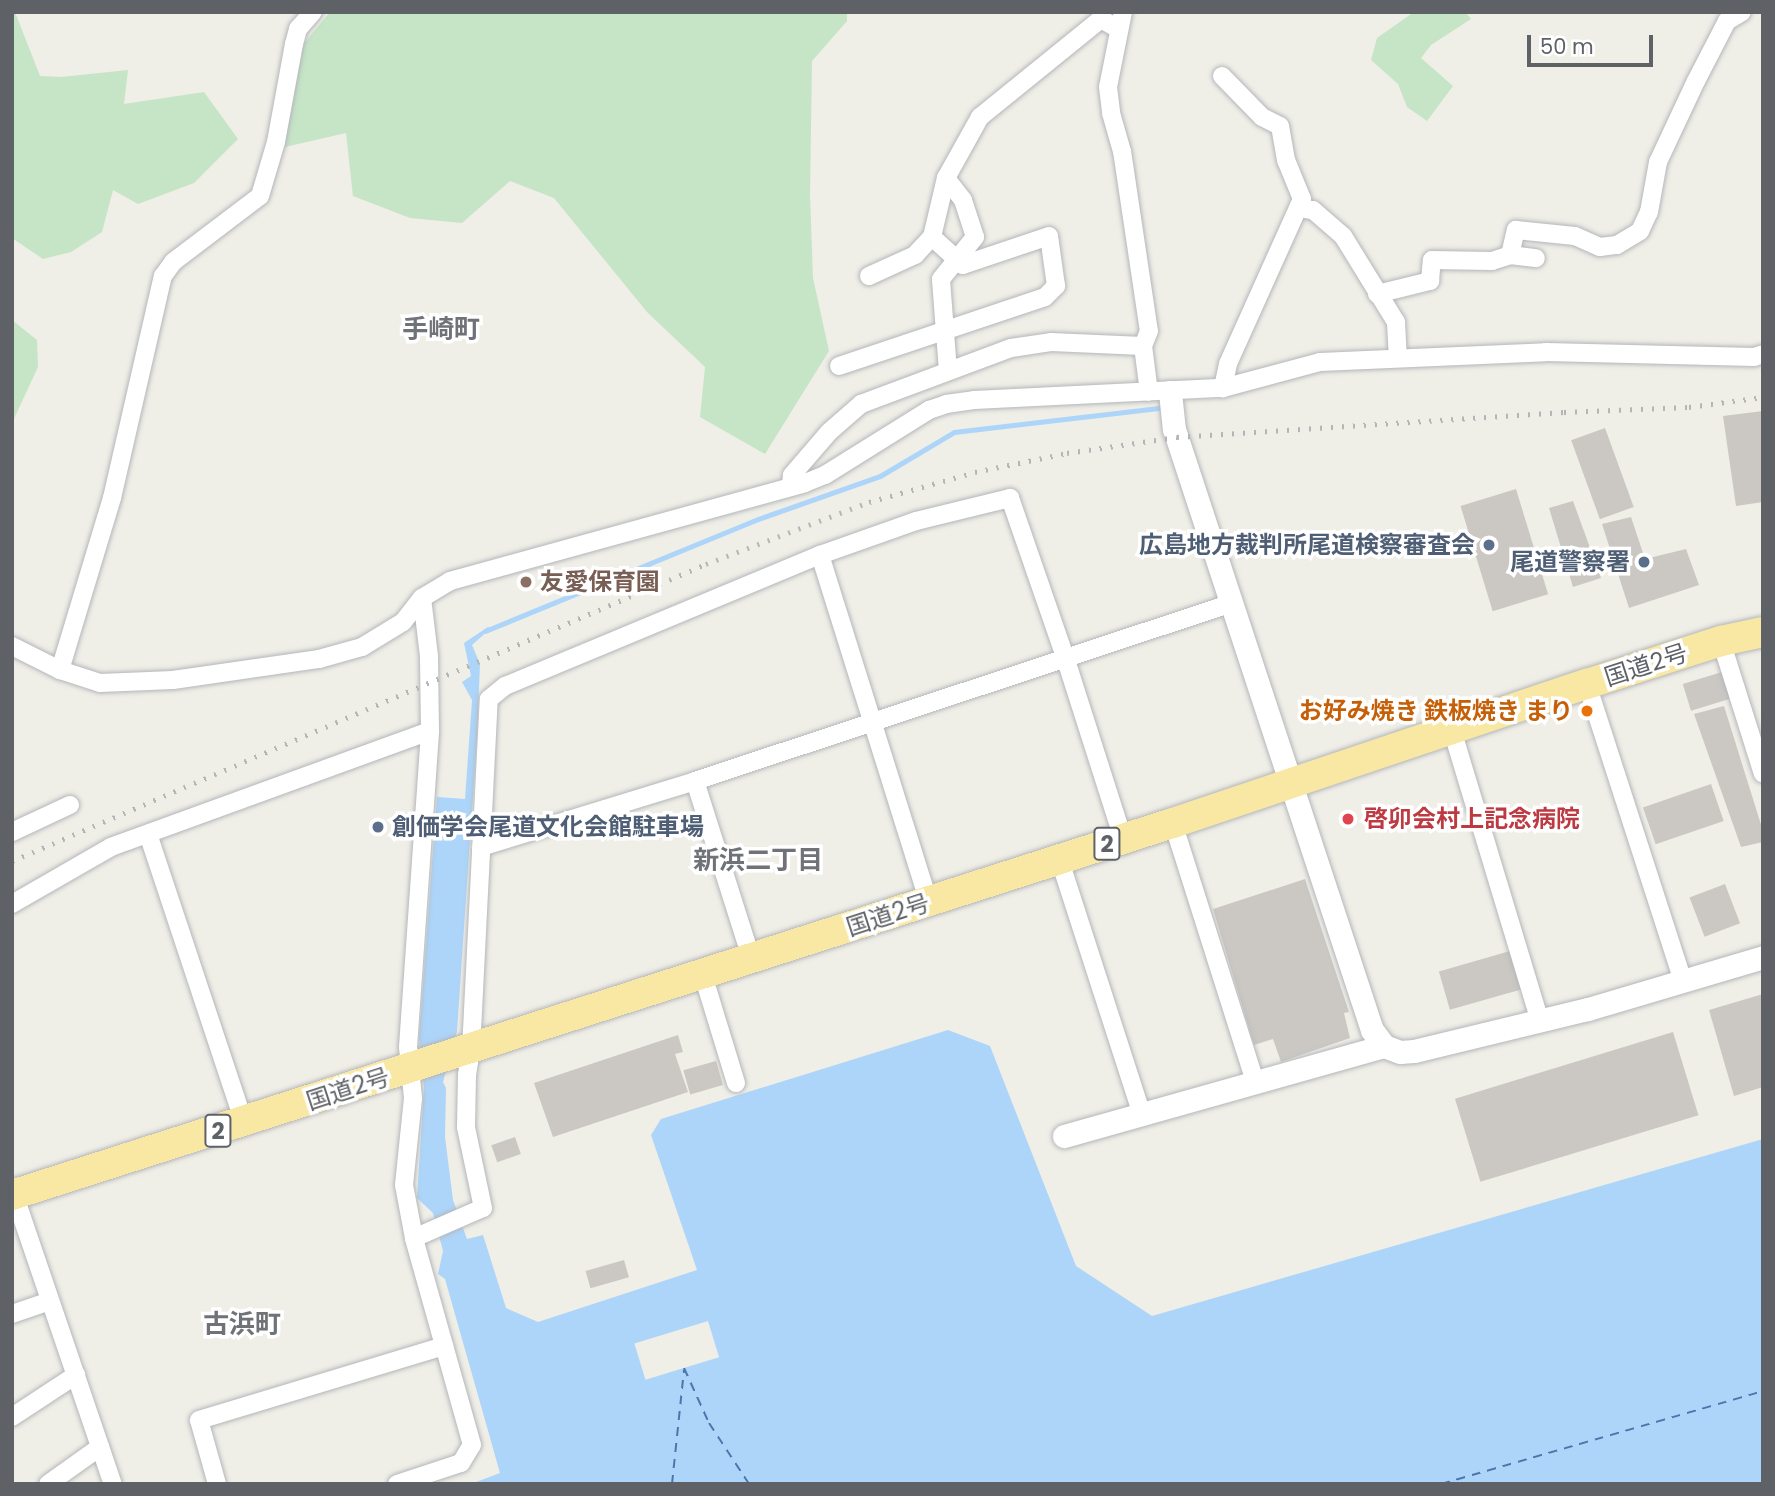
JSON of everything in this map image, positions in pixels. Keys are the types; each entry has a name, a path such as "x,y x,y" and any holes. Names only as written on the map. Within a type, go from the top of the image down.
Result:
{"highway":[{"name":"国道2号","path":"13,1194 1174,823 1587,684 1721,641 1763,632"}],"street":[{"path":"60,670 112,498 163,275 173,262 260,196 276,142 293,44 298,29 313,12"},
{"path":"1510,255 1516,230 1574,236 1600,247 1617,245 1640,231 1649,212 1658,162 1690,92 1727,21 1742,12"},
{"path":"869,276 915,255 932,237 946,178 980,117 1101,19 1121,21 1108,87 1111,113 1122,151 1149,331 1143,346 1174,429 1372,1030 1384,1046 1400,1052 1414,1051 1540,1021 1763,957"},
{"path":"1222,76 1262,117 1280,126 1286,160 1302,199 1228,364 1223,388"},
{"path":"946,178 963,200 975,237 942,279 948,371"},
{"path":"1298,208 1313,210 1343,236 1396,322 1398,358"},
{"path":"839,366 1045,297 1056,286 1048,236 963,265 932,237"},
{"path":"1377,294 1430,281 1432,260 1492,261 1510,255 1536,257"},
{"path":"791,486 792,475 829,432 861,404 1012,348 1051,342 1143,346"},
{"path":"12,646 60,670 100,683 173,680 319,659 362,646 403,622 422,598 450,581 825,475 929,410 946,404 974,400 1223,388 1320,362 1546,352 1754,357 1763,354"},
{"path":"397,1484 461,1462 472,1445 414,1238 404,1185 413,1098 439,1060 481,847 489,699 505,686 820,555 916,521 1010,498 1066,660 1123,839"},
{"path":"820,555 929,902"},
{"path":"414,1238 483,1208 466,1127 467,1075 408,1047 430,731 429,656 422,598"},
{"path":"481,847 695,781 1231,604"},
{"path":"1721,641 1763,774"},
{"path":"1587,684 1683,981"},
{"path":"1452,730 1540,1021"},
{"path":"12,904 111,847 430,731"},
{"path":"695,781 751,958"},
{"path":"12,832 70,806"},
{"path":"1174,823 1255,1082"},
{"path":"148,834 244,1122"},
{"path":"1059,858 1141,1112"},
{"path":"704,975 736,1083"},
{"path":"1064,1136 1141,1112 1384,1046"},
{"path":"13,1194 113,1484"},
{"path":"12,1314 50,1301"},
{"path":"217,1484 199,1420 444,1346"},
{"path":"12,1418 76,1375"},
{"path":"48,1484 100,1447"}],"green space":[{"path":"12,12 15,12 40,76 61,77 128,70 124,104 204,92 238,139 194,183 138,204 113,190 102,232 71,252 43,259 12,238"},
{"path":"330,12 847,12 847,21 812,61 810,195 813,278 829,351 765,454 700,417 705,367 647,312 554,198 510,181 462,223 410,218 353,196 346,133 276,149 295,54"},
{"path":"1414,12 1465,12 1471,19 1431,45 1421,58 1453,86 1427,121 1407,107 1398,84 1371,60 1377,38"},
{"path":"12,320 37,340 38,367 12,423"}],"water":[{"path":"488,627 490,629 472,645 480,664 477,737 457,1031 443,1082 446,1088 445,1137 453,1200 467,1239 483,1235 506,1308 538,1322 697,1270 651,1135 661,1119 948,1030 990,1046 1076,1266 1152,1316 1763,1139 1763,1484 471,1484 500,1473 445,1279 438,1274 443,1251 433,1213 417,1198 424,1087 419,1038 437,797 465,799 472,700 462,682 471,676 464,643"}],"pier":[{"path":"708,1321 719,1357 645,1380 634,1344"}],"building":[{"path":"1763,411 1763,502 1736,506 1723,416"},
{"path":"1605,428 1634,507 1600,519 1571,440"},
{"path":"1516,489 1548,594 1493,611 1461,506"},
{"path":"1573,501 1601,578 1573,587 1549,508"},
{"path":"1631,517 1645,559 1686,549 1699,585 1629,608 1602,524"},
{"path":"1722,672 1730,699 1691,711 1683,684"},
{"path":"1724,706 1763,831 1763,842 1741,847 1694,714"},
{"path":"1711,784 1724,821 1656,844 1643,807"},
{"path":"1305,879 1349,1012 1344,1013 1350,1038 1281,1062 1273,1039 1254,1045 1213,909"},
{"path":"1725,884 1740,923 1705,937 1690,898"},
{"path":"1510,951 1521,989 1450,1010 1439,971"},
{"path":"1763,994 1763,1087 1734,1096 1709,1010"},
{"path":"1673,1032 1698,1115 1480,1182 1455,1099"},
{"path":"678,1035 683,1052 675,1054 688,1092 553,1137 534,1083"},
{"path":"716,1061 723,1085 690,1094 683,1070"},
{"path":"515,1137 521,1154 497,1162 491,1145"},
{"path":"624,1260 629,1277 591,1288 586,1271"}],"waterway":[{"path":"485,631 758,519 880,476 954,432 1159,408"}],"ferry route":[{"path":"684,1368 709,1423 749,1484"},
{"path":"672,1484 684,1370"},
{"path":"1441,1484 1763,1391"}],"railway":[{"path":"12,861 706,564 869,502 975,472 1067,453 1177,437 1564,412 1689,407 1763,397"}],"place":[{"name":"広島地方裁判所尾道検察審査会","path":"1489,545"},
{"name":"尾道警察署","path":"1644,562"},
{"name":"友愛保育園","path":"526,582"},
{"name":"お好み焼き 鉄板焼き まり","path":"1587,711"},
{"name":"啓卯会村上記念病院","path":"1348,819"},
{"name":"創価学会尾道文化会館駐車場","path":"378,827"}],"district":[{"name":"手崎町","path":"441,330"},
{"name":"新浜二丁目","path":"758,861"},
{"name":"古浜町","path":"242,1325"}]}
